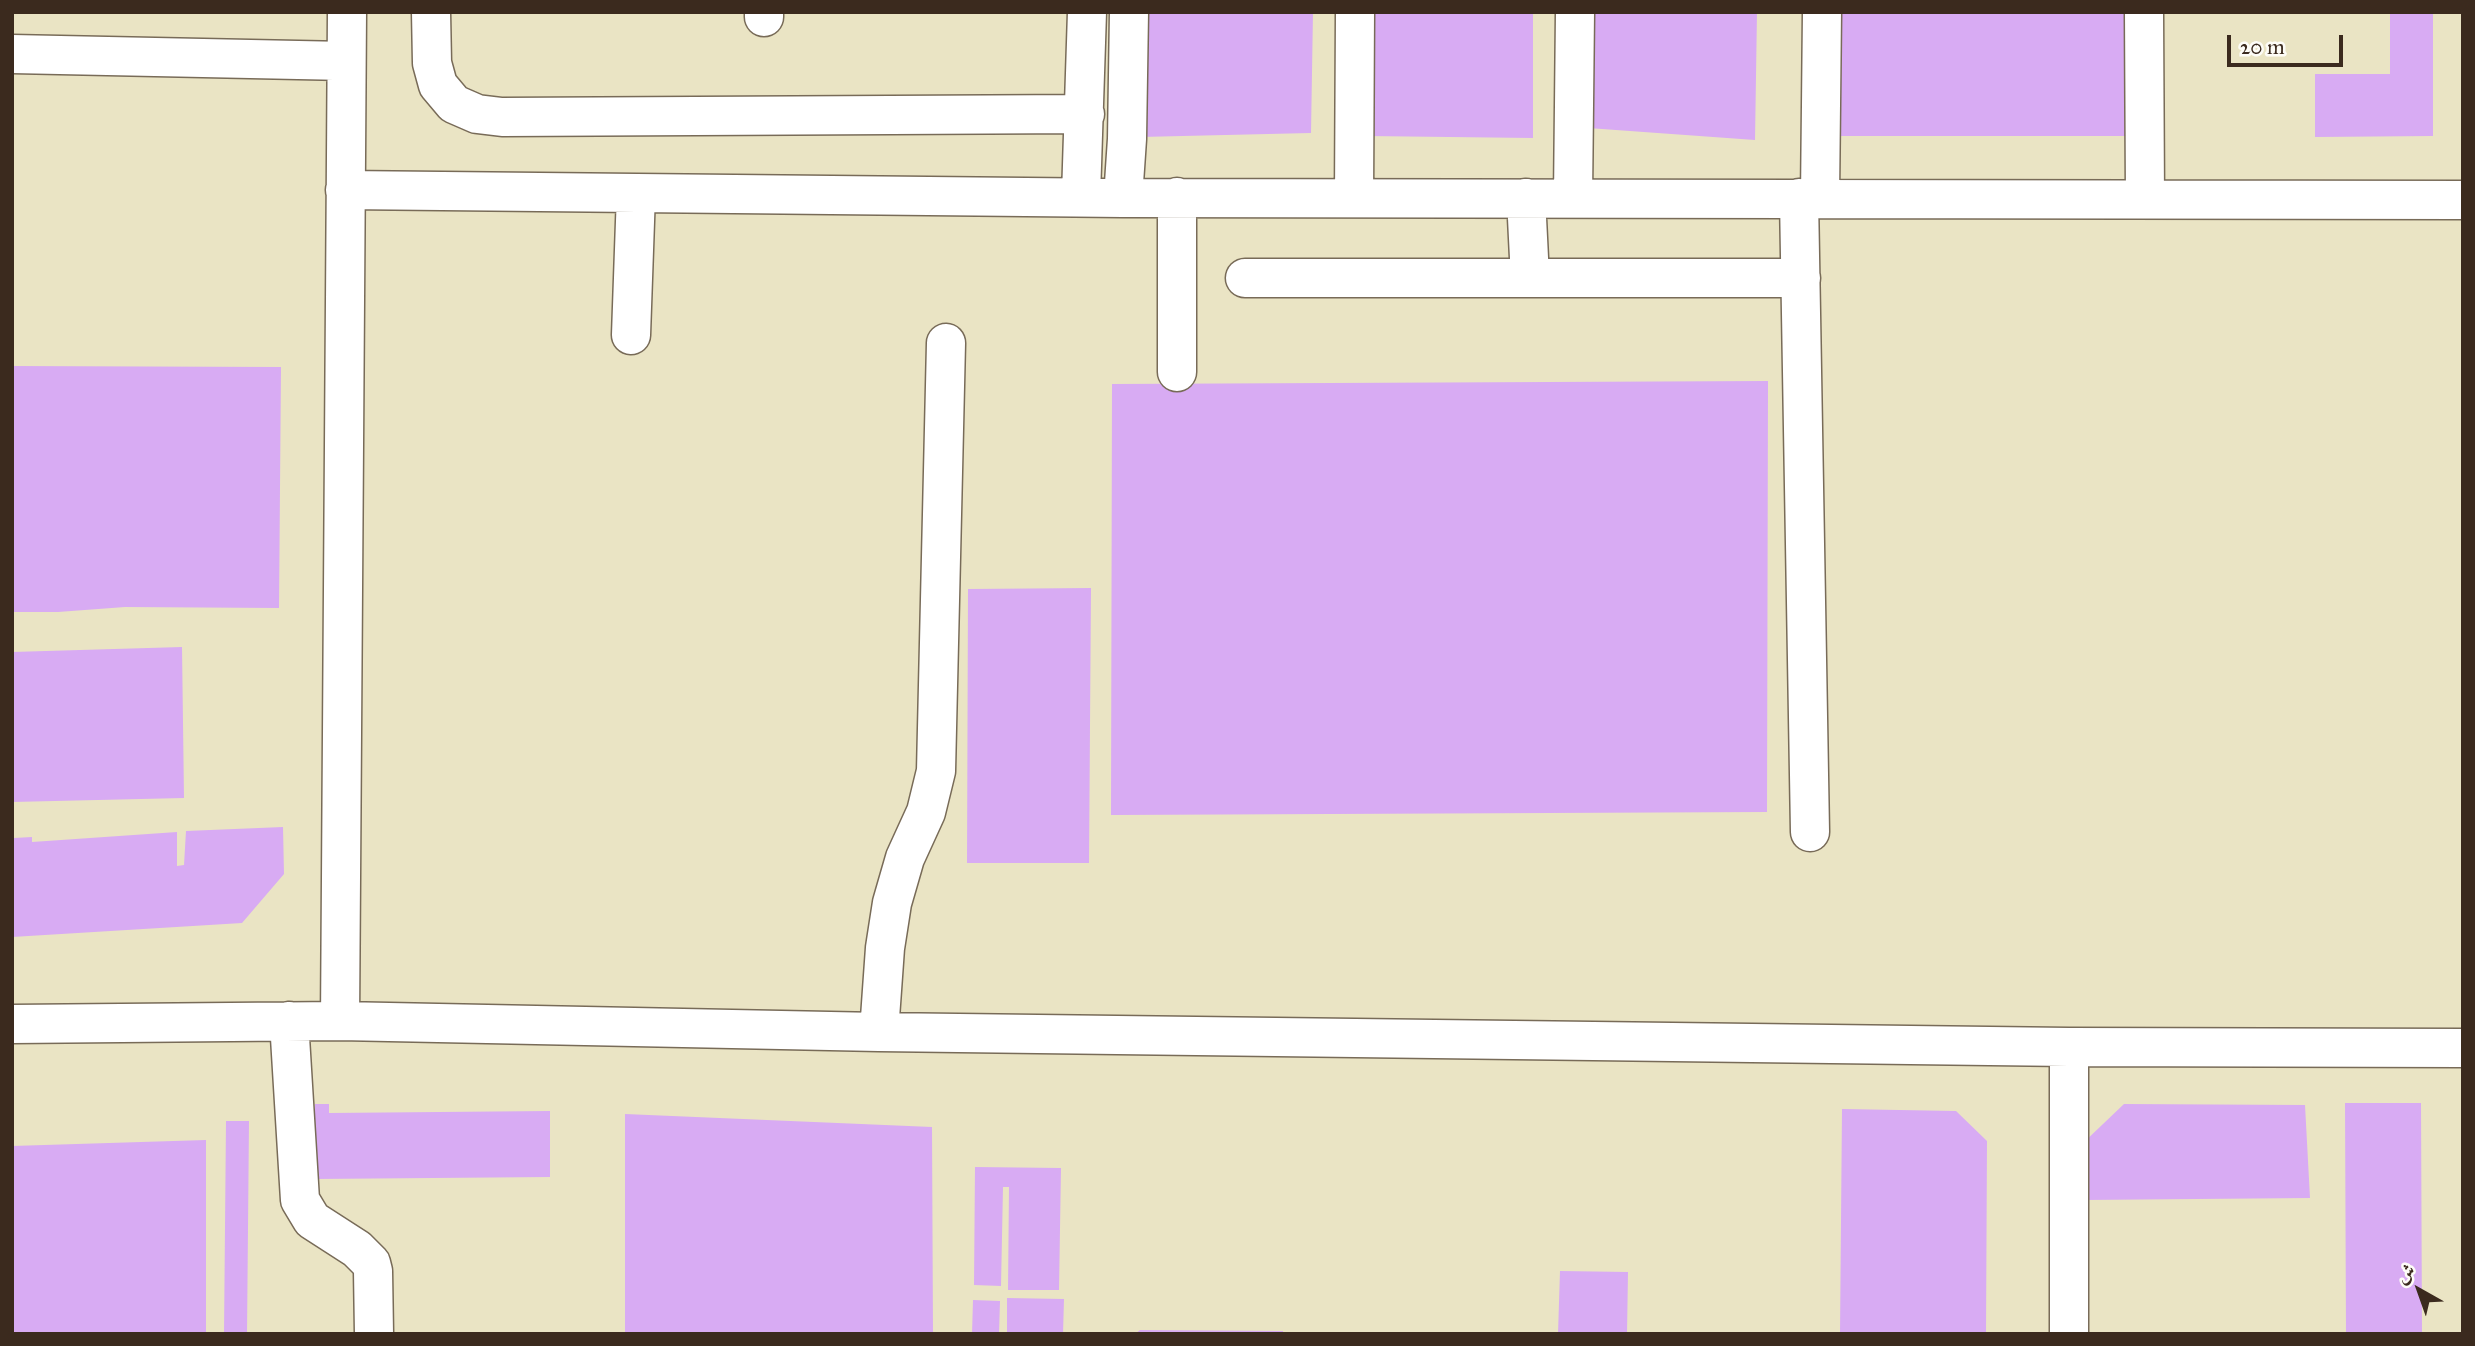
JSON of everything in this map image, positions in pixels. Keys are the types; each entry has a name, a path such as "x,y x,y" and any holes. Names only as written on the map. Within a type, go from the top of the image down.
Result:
{"street":[{"path":"340,1021 347,12"},
{"path":"1081,196 1087,12"},
{"path":"1123,198 1129,12"},
{"path":"1354,197 1355,12"},
{"path":"1573,197 1575,12"},
{"path":"1810,832 1801,278 1810,198 1822,12"},
{"path":"2144,12 2145,199"},
{"path":"431,13 432,63 438,85 454,104 477,114 502,117 1085,114"},
{"path":"12,54 346,61"},
{"path":"345,190 1123,198 2463,200"},
{"path":"632,335 636,193"},
{"path":"1177,197 1177,372"},
{"path":"1526,198 1530,278"},
{"path":"1245,278 1801,278"},
{"path":"879,1032 885,948 892,903 905,858 929,802 936,771 946,344"},
{"path":"289,1021 300,1200 312,1220 357,1248 371,1263 374,1334"},
{"path":"12,1024 340,1021 879,1032 2069,1048 2463,1048"},
{"path":"2069,1048 2069,1334"}],"building":[{"path":"1141,12 1313,12 1311,133 1140,137"},
{"path":"1367,12 1533,12 1533,138 1367,136"},
{"path":"1588,12 1757,12 1755,140 1588,128"},
{"path":"1840,12 2138,12 2140,136 1840,136"},
{"path":"2390,12 2433,12 2433,136 2315,137 2315,74 2390,74"},
{"path":"12,366 281,367 279,608 125,607 12,612"},
{"path":"1768,381 1767,812 1111,815 1112,384"},
{"path":"1091,588 1089,863 967,863 968,589"},
{"path":"182,647 184,798 12,802 12,652"},
{"path":"283,827 284,874 242,923 12,937 14,838 32,837 32,842 177,832 177,866 184,865 186,831"},
{"path":"2345,1103 2421,1103 2422,1334 2346,1334"},
{"path":"315,1104 329,1104 329,1113 550,1111 550,1177 315,1179"},
{"path":"2124,1104 2305,1105 2310,1198 2084,1200 2081,1145"},
{"path":"1842,1109 1956,1111 1987,1141 1986,1334 1840,1334"},
{"path":"625,1114 932,1127 933,1334 625,1334"},
{"path":"226,1121 249,1121 247,1334 224,1334"},
{"path":"206,1140 206,1334 12,1334 12,1146"},
{"path":"975,1167 1061,1168 1059,1290 1008,1290 1009,1187 1003,1187 1001,1286 974,1285"},
{"path":"1560,1271 1628,1272 1627,1334 1558,1334"},
{"path":"1007,1298 1064,1299 1063,1334 1007,1334"},
{"path":"973,1300 1000,1301 999,1334 972,1334"},
{"path":"1140,1330 1283,1331 1283,1334 1135,1334"}]}
